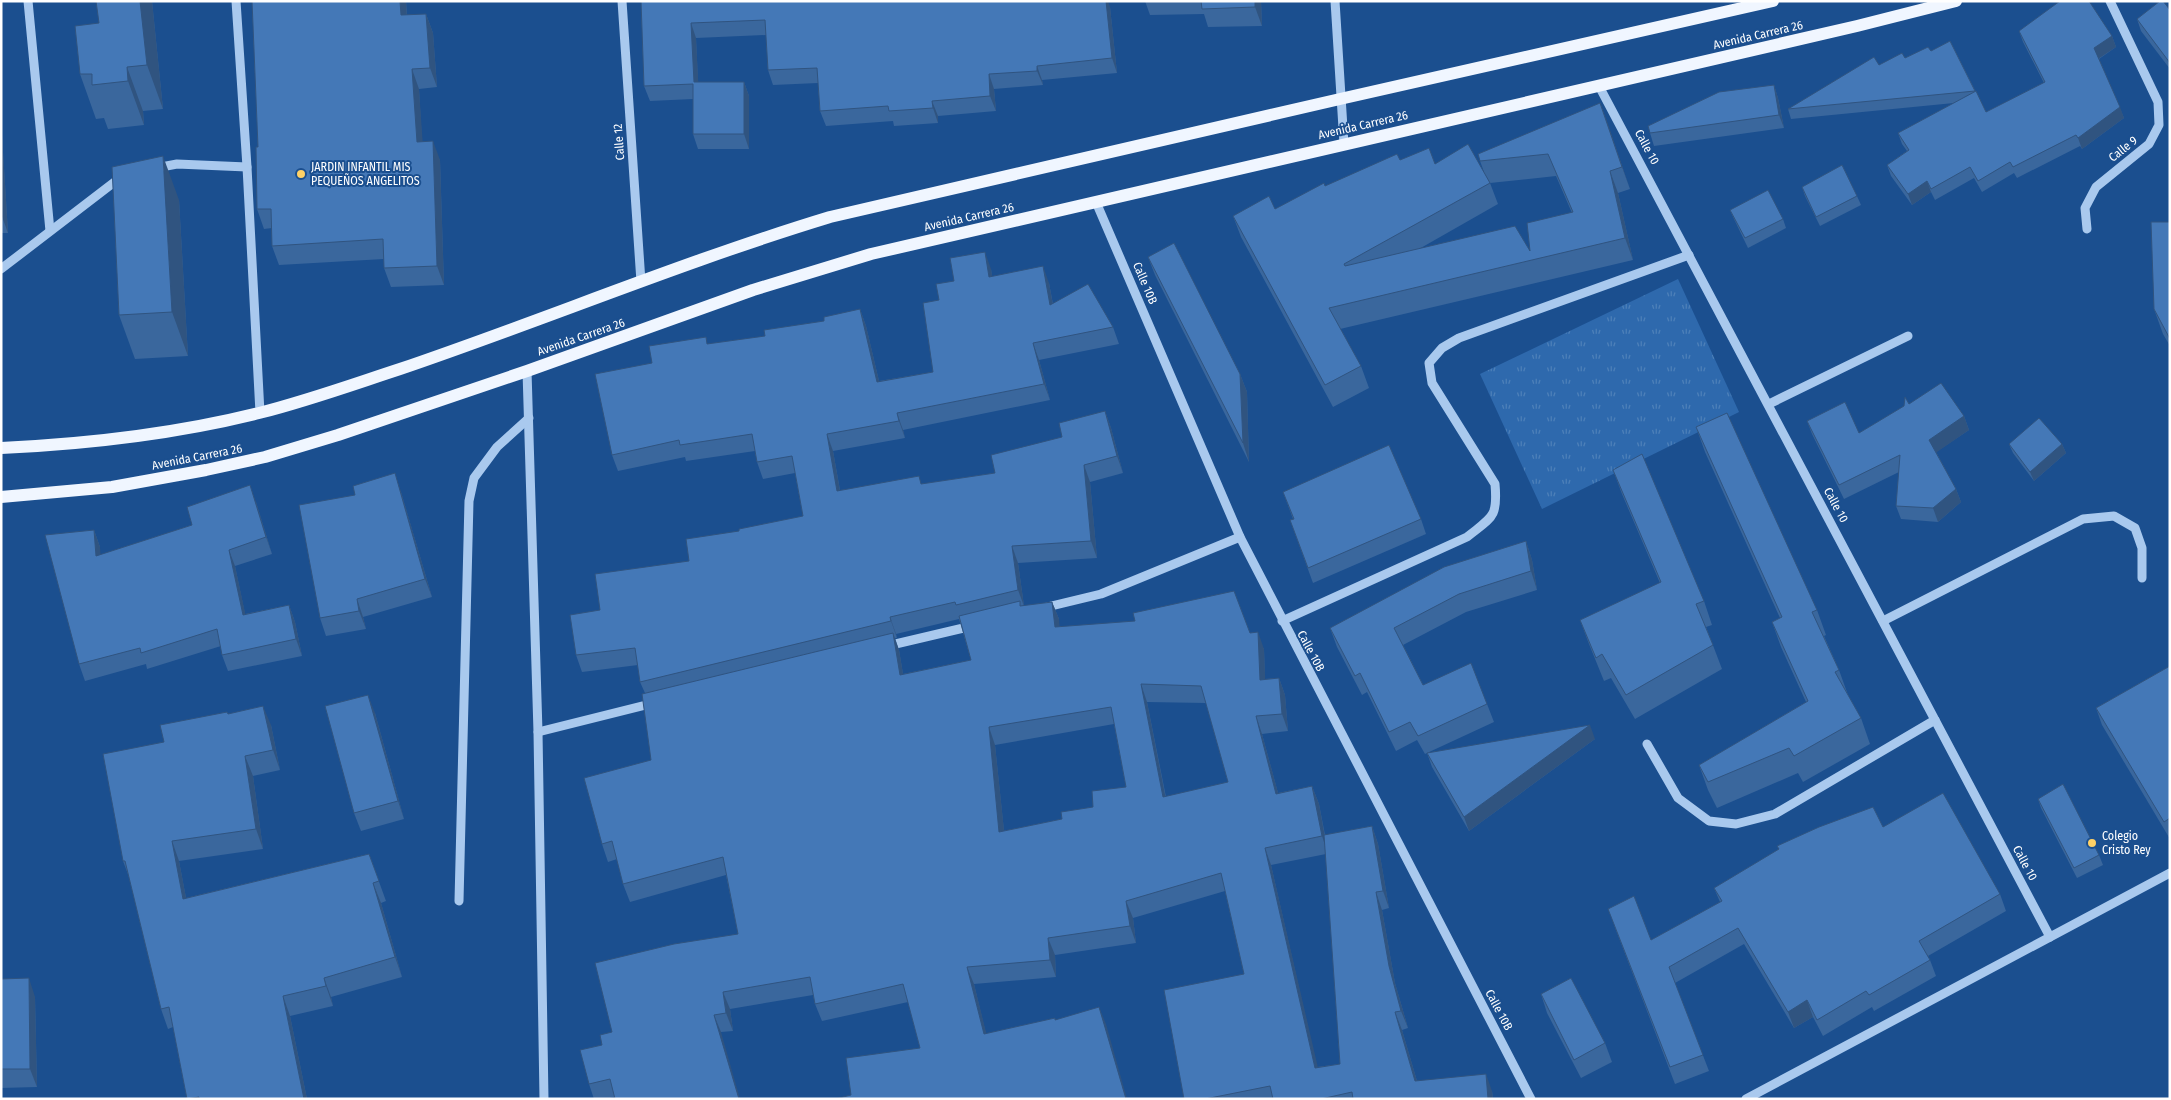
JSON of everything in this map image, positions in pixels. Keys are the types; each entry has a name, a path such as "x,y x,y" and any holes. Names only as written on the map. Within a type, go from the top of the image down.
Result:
{"main road":[{"path":"1,448 56,446 162,433 260,413 444,354 769,236 830,217 1772,1"},
{"name":"Avenida Carrera 26","path":"1,497 112,487 265,457 348,432 527,371 752,290 871,254 1600,86 1956,1"}],"street":[{"path":"28,1 50,231"},
{"path":"236,1 260,413"},
{"name":"Calle 12","path":"622,1 641,282"},
{"path":"1335,1 1344,144"},
{"name":"Calle 9","path":"2087,228 2085,208 2096,187 2149,144 2158,125 2158,102 2110,1"},
{"name":"Calle 10","path":"1600,86 2050,937"},
{"path":"150,170 177,164 247,167"},
{"path":"1,268 123,176 132,174"},
{"name":"Calle 10B","path":"1096,202 1240,537 1531,1099"},
{"path":"1282,621 1467,537 1493,516 1496,500 1495,484 1432,383 1429,364 1442,348 1459,338 1689,255"},
{"path":"1769,404 1908,336"},
{"path":"527,371 538,732 544,1099"},
{"path":"459,901 469,502 474,478 496,447 529,418"},
{"path":"1883,622 2083,519 2114,516 2135,528 2142,548 2142,578"},
{"path":"1033,611 1101,594 1240,537"},
{"path":"878,649 985,622"},
{"path":"538,732 664,701"},
{"path":"1647,744 1678,798 1709,821 1736,824 1775,814 1935,720"},
{"path":"1746,1099 2170,874"}],"green space":[{"path":"1678,279 1739,412 1542,509 1480,374"}],"building":[{"path":"96,1 140,1 147,65 127,67 128,81 92,85 92,74 80,74 75,26 99,23"},
{"path":"252,1 400,1 401,15 426,14 430,68 412,69 417,142 433,141 437,266 384,268 383,239 272,246 271,209 257,209 256,147 258,147"},
{"path":"641,1 1106,1 1112,58 1037,66 1037,71 989,74 990,96 932,101 933,108 889,111 888,106 820,111 817,68 768,70 765,20 691,23 694,82 744,82 744,134 693,134 693,84 644,86"},
{"path":"1201,1 1255,1 1255,7 1202,9"},
{"path":"2060,1 2089,1 2112,36 2094,48 2120,107 2078,138 2076,135 2013,167 2010,162 1978,181 1970,167 1931,189 1927,181 1908,194 1887,165 1909,150 1898,133 1976,91 1986,112 2045,82 2019,31"},
{"path":"2160,1 2163,1 2170,10 2170,63 2137,19"},
{"path":"1950,41 1975,91 1788,109 1874,57 1879,65 1902,53 1905,58 1928,47 1931,51"},
{"path":"1774,85 1779,115 1650,133 1648,126 1719,92"},
{"path":"1600,103 1622,167 1610,171 1625,238 1329,308 1361,366 1325,385 1233,216 1269,196 1275,209 1324,183 1325,186 1397,154 1400,160 1429,148 1435,164 1468,144 1490,183 1344,264 1345,266 1515,226 1530,251 1527,223 1573,212 1548,154 1480,161 1478,154"},
{"path":"163,156 172,312 119,315 112,167"},
{"path":"1842,165 1857,196 1816,217 1802,187"},
{"path":"1768,190 1783,219 1745,238 1730,210"},
{"path":"2151,222 2170,222 2170,339 2154,309"},
{"path":"1174,243 1240,374 1243,443 1148,257"},
{"path":"985,252 989,277 1043,266 1050,305 1088,284 1113,327 1033,343 1044,384 897,413 899,421 827,434 837,491 919,476 921,484 995,473 991,455 1062,437 1059,423 1105,411 1117,456 1084,465 1091,541 1012,546 1018,590 956,605 955,602 890,617 891,621 640,682 635,648 576,655 570,615 600,610 595,574 689,561 686,539 739,531 739,529 803,516 792,456 757,462 752,434 680,445 679,440 612,455 595,374 652,363 649,346 706,337 707,344 765,336 764,330 824,321 824,317 860,309 877,382 933,372 923,303 939,300 936,284 954,281 950,258"},
{"path":"1941,383 1964,416 1929,440 1956,489 1933,508 1896,506 1900,455 1839,485 1807,421 1845,402 1859,433 1904,406 1905,397 1909,404"},
{"path":"1727,413 1817,610 1812,612 1839,670 1835,672 1861,718 1794,756 1789,748 1708,782 1699,765 1808,701 1772,622 1782,617 1696,427"},
{"path":"2039,418 2062,444 2030,472 2009,444"},
{"path":"1389,445 1421,519 1308,568 1290,520 1294,519 1283,492"},
{"path":"1642,454 1704,601 1696,604 1713,645 1626,695 1602,654 1596,658 1580,620 1661,582 1613,470"},
{"path":"395,473 425,579 357,599 359,611 320,618 299,505 355,495 353,486"},
{"path":"250,485 266,537 229,550 243,615 289,605 296,639 222,655 217,629 141,653 140,648 79,664 45,535 94,530 96,556 192,525 187,507"},
{"path":"1526,541 1531,571 1459,594 1394,628 1423,685 1471,663 1487,704 1418,736 1410,722 1389,732 1360,673 1355,676 1330,628 1444,567"},
{"path":"1234,591 1250,633 1258,632 1260,680 1279,678 1282,714 1256,716 1276,794 1312,786 1322,836 1265,848 1315,1068 1340,1064 1324,835 1372,826 1383,891 1376,892 1389,966 1401,1011 1395,1012 1415,1081 1486,1074 1488,1099 1353,1099 1352,1092 1321,1099 1273,1099 1270,1086 1205,1099 1184,1099 1164,990 1244,974 1221,873 1126,901 1130,926 1048,938 1050,960 967,967 984,1034 1055,1018 1055,1020 1099,1007 1126,1099 835,1099 851,1095 846,1058 920,1048 903,984 815,1004 810,977 723,992 726,1013 714,1015 739,1099 615,1099 610,1079 589,1084 580,1050 602,1045 600,1035 612,1032 595,963 674,944 738,934 723,857 623,884 612,841 602,844 584,778 651,760 642,694 893,633 900,675 971,660 959,616 1020,601 1020,606 1052,602 1055,627 1135,621 1133,613","holes":["1141,684 1201,686 1228,782 1163,797","1111,707 1126,787 1092,791 1093,807 1061,812 1062,819 999,832 989,727"]},
{"path":"2170,666 2170,818 2164,822 2096,708"},
{"path":"368,695 398,801 354,813 325,706"},
{"path":"263,706 273,750 245,756 256,829 172,841 183,899 369,854 379,881 373,883 395,957 324,978 326,986 283,996 304,1099 199,1099 199,1097 187,1099 169,1007 161,1009 125,861 123,861 103,754 164,742 160,725 227,712 228,714"},
{"path":"1590,725 1464,817 1427,753"},
{"path":"2063,784 2099,855 2074,868 2038,799"},
{"path":"1943,793 2000,894 1919,941 1930,960 1869,995 1866,991 1817,1020 1807,1000 1788,1012 1738,928 1669,967 1703,1055 1670,1067 1608,909 1634,896 1651,940 1722,901 1714,888 1779,849 1777,846 1819,827 1873,807 1883,827"},
{"path":"29,978 30,1069 1,1069 1,979"},
{"path":"1571,978 1605,1043 1574,1060 1541,994"}],"place":[{"name":"JARDIN INFANTIL MIS PEQUEÑOS ANGELITOS","path":"301,174"},
{"name":"Colegio Cristo Rey","path":"2092,843"}]}
